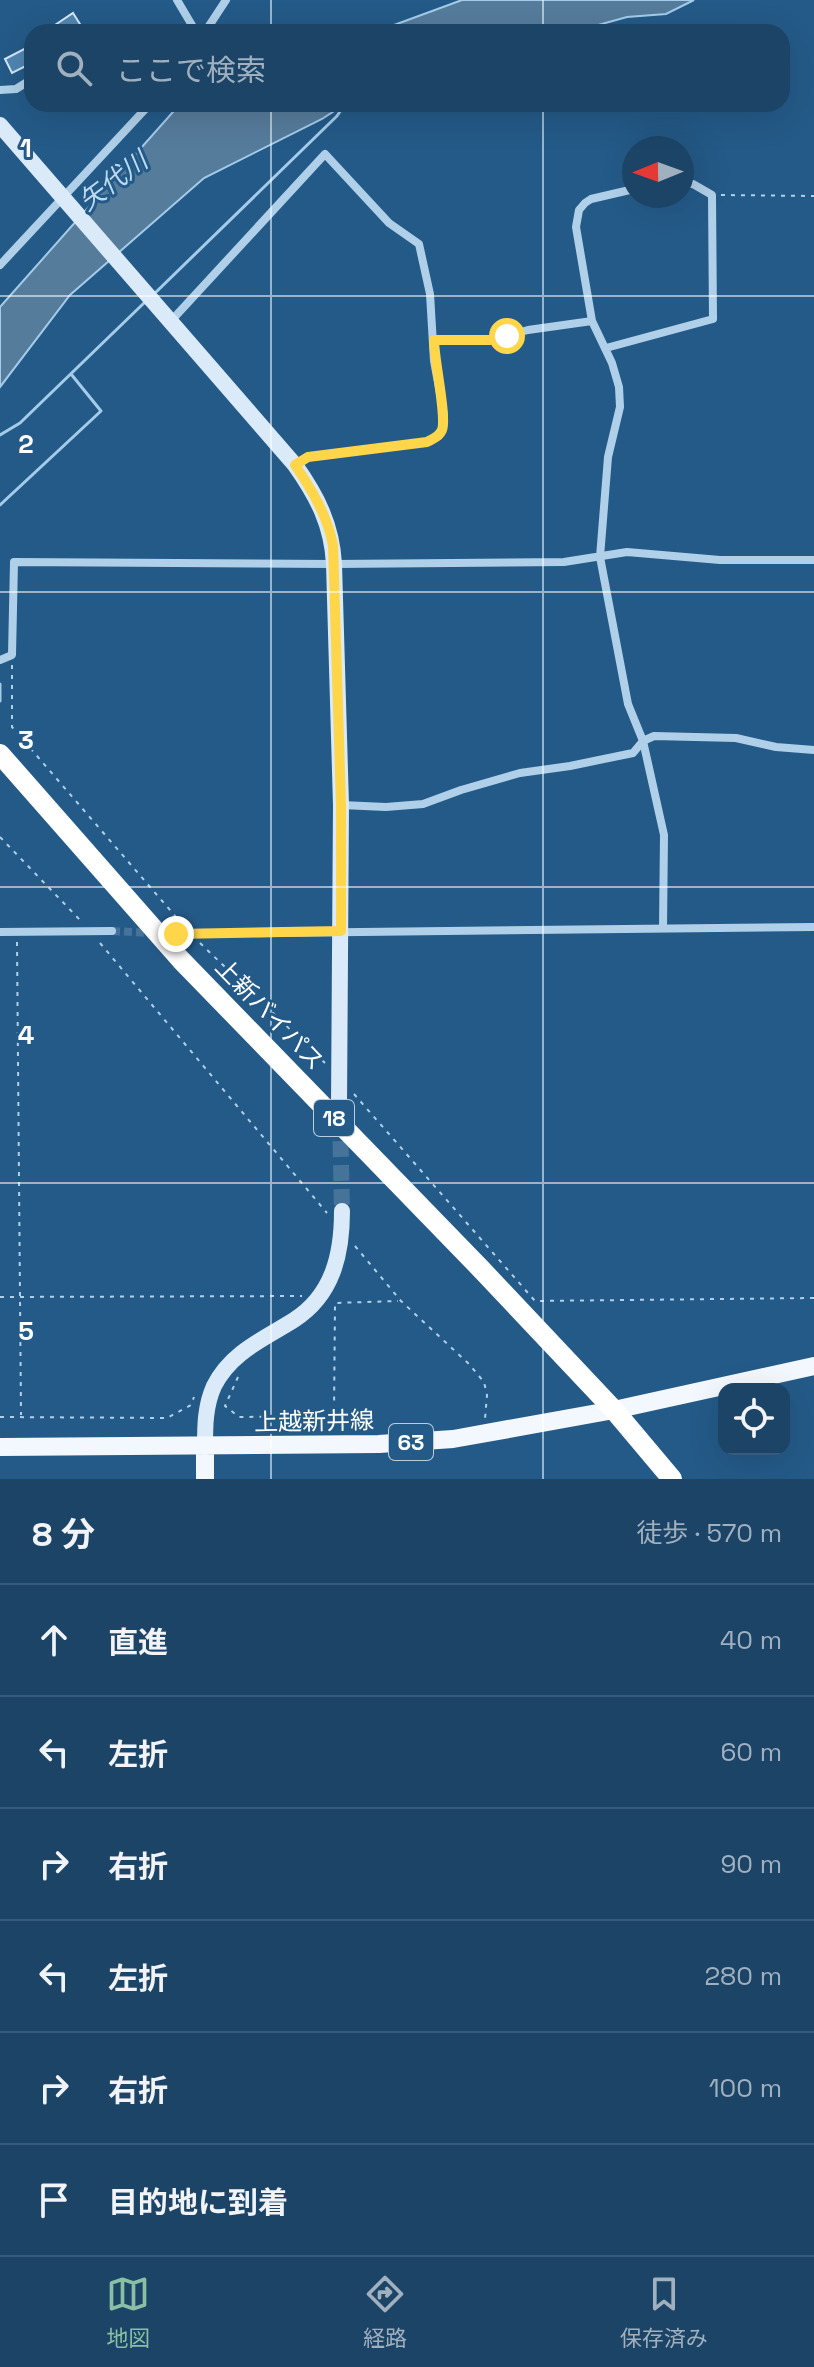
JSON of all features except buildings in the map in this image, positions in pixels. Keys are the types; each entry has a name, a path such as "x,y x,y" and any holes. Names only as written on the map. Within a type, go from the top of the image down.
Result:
{"highway":[{"name":"上新バイパス","path":"0,754 181,960 481,1269 614,1410 672,1479"}],"main road":[{"name":"上越新井線","path":"0,1447 379,1444 453,1439 614,1410 814,1366"},
{"path":"205,1447 205,1479"}],"street":[{"path":"177,0 191,24"},
{"path":"210,24 226,0"},
{"path":"0,90 16,89 24,84"},
{"path":"0,265 143,112"},
{"path":"0,125 295,465 320,504 330,530 334,564 341,805 339,1104"},
{"path":"168,317 325,154 389,223 419,244 430,294 434,361 444,415 439,436 427,442 308,457 295,465"},
{"path":"606,348 713,319 712,195 694,185"},
{"path":"622,192 591,199 579,210 576,227 592,321 606,348 619,387 620,407 608,457 600,557 628,704 643,741 664,835 663,928"},
{"path":"434,340 490,340 528,330 592,321"},
{"path":"0,660 12,655 14,562 564,562 627,552 720,560 814,560"},
{"path":"341,805 386,807 423,804 520,773 633,753 643,741 654,736 736,738 776,747 814,750"},
{"path":"176,934 814,927"},
{"path":"0,932 112,931"},
{"path":"205,1447 205,1415 220,1376 247,1346 297,1318 319,1296 334,1272 342,1231 342,1211"}],"path":[{"path":"712,195 814,196"},
{"path":"12,655 12,727 190,934 340,1077 535,1301 814,1298"},
{"path":"0,837 92,932 401,1301 469,1364 484,1382 487,1395 484,1433"},
{"path":"17,932 21,1417"},
{"path":"0,1297 319,1296"}],"water":[{"path":"462,0 694,0 666,14 627,17 602,24 397,24"},
{"name":"矢代川","path":"173,112 333,112 204,178 70,295 0,387 0,307"}],"waterway":[{"path":"153,295 340,112"},
{"path":"0,435 20,423 144,303"},
{"path":"0,505 101,411 71,374"},
{"path":"0,684 0,701"}],"tunnel":[{"path":"112,931 151,933"},
{"path":"340,1117 342,1211"}],"route":[{"path":"176,934 341,931 341,805 333,545 320,504 295,465 308,457 427,442 439,436 444,415 434,361 434,340 490,340 507,336"}]}
